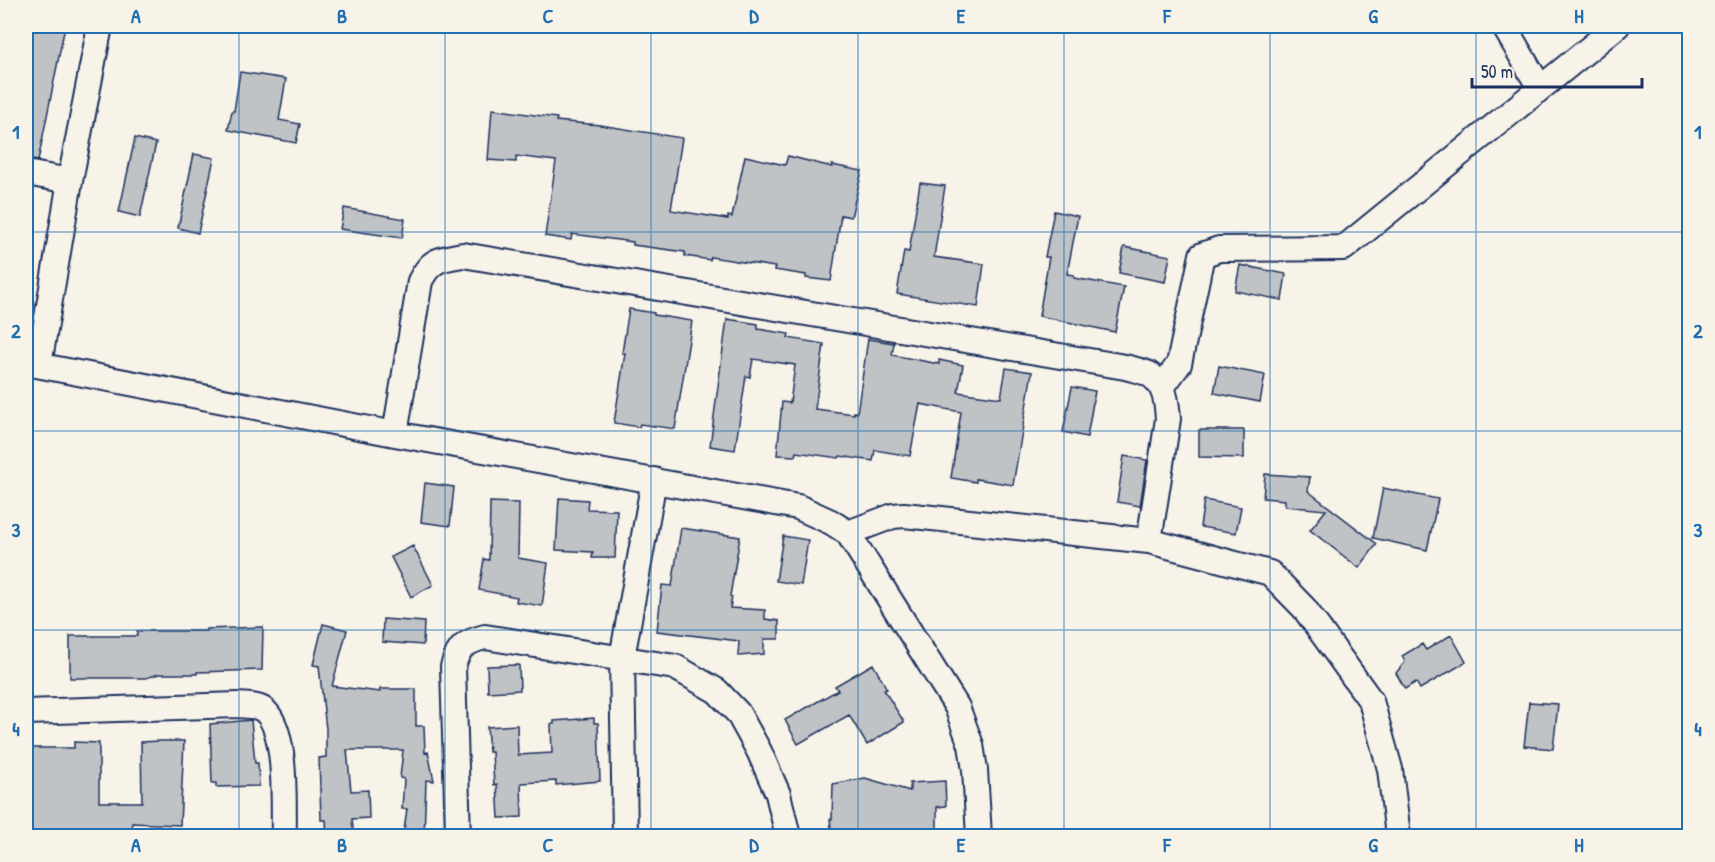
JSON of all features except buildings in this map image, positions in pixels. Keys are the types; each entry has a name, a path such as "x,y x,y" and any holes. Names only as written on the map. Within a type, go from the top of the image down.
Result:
{"street":[{"path":"100,26 32,364 395,434 798,507 831,522 848,533 957,707 971,745 974,761 979,837"},
{"path":"1504,26 1540,88"},
{"path":"1162,387 1179,364 1202,255 1220,249 1344,248 1617,26"},
{"path":"26,173 69,181"},
{"path":"395,434 420,281 426,268 434,262 463,255 1125,367 1149,374 1162,387 1168,406 1168,419 1149,541"},
{"path":"625,837 622,658 654,480"},
{"path":"848,533 894,516 904,515 1149,541 1270,573 1304,608 1371,701 1390,769 1398,837"},
{"path":"458,837 453,667 461,647 470,641 484,637 675,667 717,691 738,713 759,751 778,794 788,837"},
{"path":"26,712 238,705 264,710 275,726 282,751 284,837"}]}
